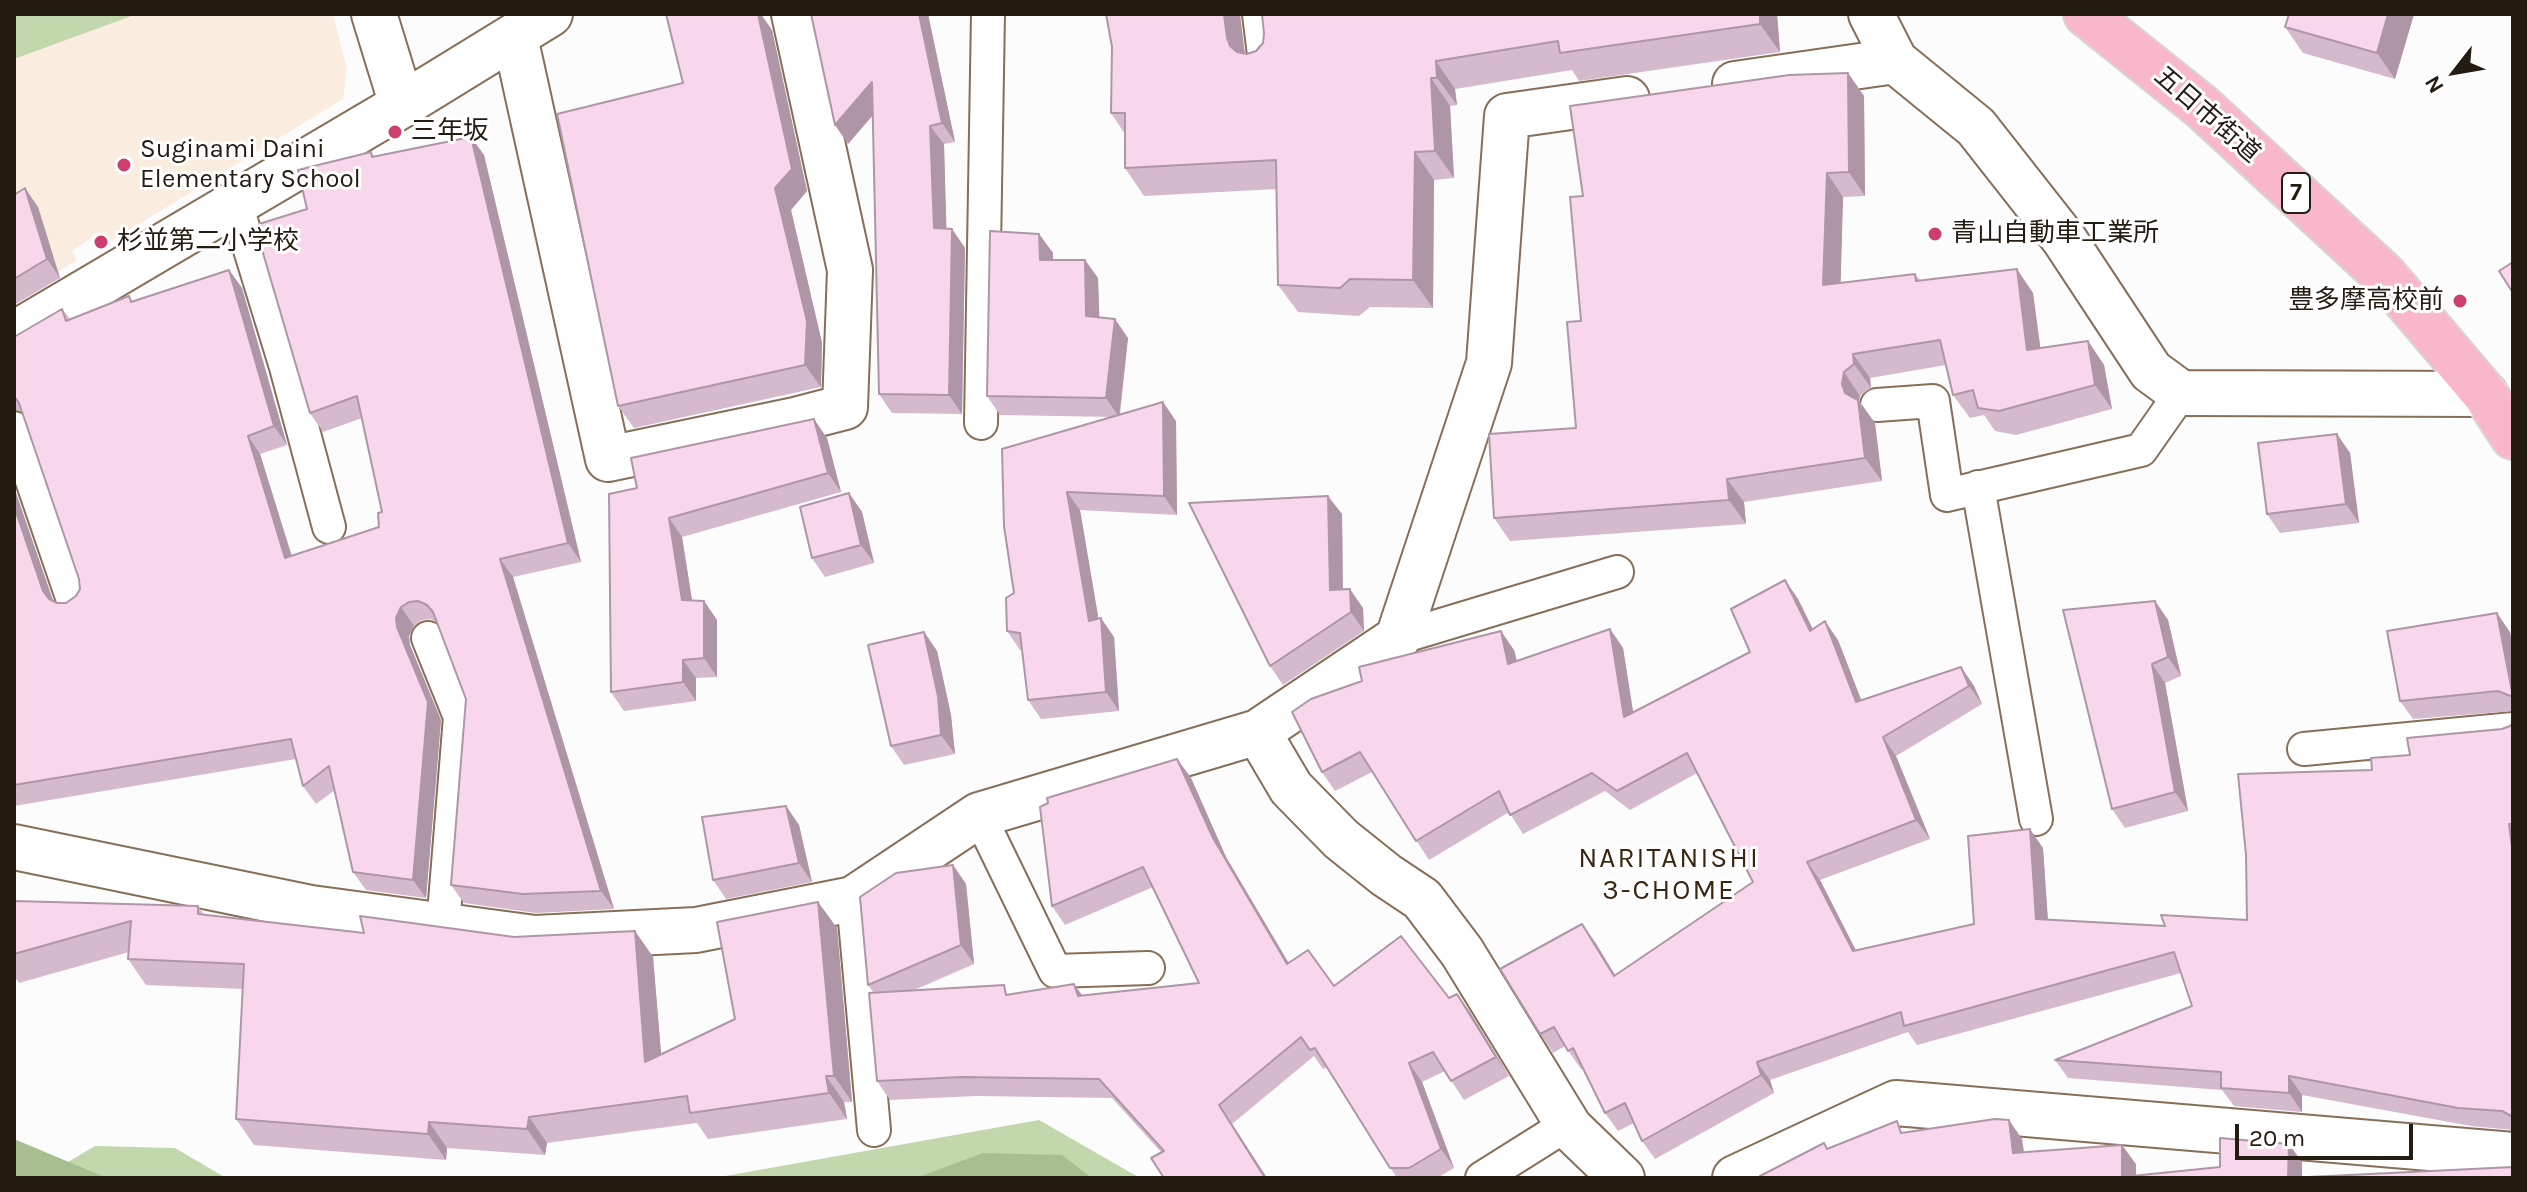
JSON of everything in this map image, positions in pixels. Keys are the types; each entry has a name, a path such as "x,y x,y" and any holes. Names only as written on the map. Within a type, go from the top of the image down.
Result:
{"main road":[{"name":"五日市街道","path":"2086,14 2202,107 2385,276 2485,394 2513,437"}],"street":[{"path":"374,14 402,105"},
{"path":"14,334 532,26 608,459 845,407 850,270 794,14"},
{"path":"1871,14 1895,61 1976,127 2064,239 2151,371 2181,393 2485,394"},
{"path":"14,847 311,908 535,938 696,930 853,899 979,815 1258,732 1398,638 1489,363 1507,116 1895,61"},
{"path":"1258,732 1291,788 1341,839 1422,899 1462,952 1568,1124 1590,1150 1622,1178"},
{"path":"1735,1178 1896,1103 2513,1155"}],"lane":[{"path":"981,423 988,14"},
{"path":"1259,14 1265,63"},
{"path":"236,204 286,367 329,527"},
{"path":"1877,405 1933,401 1947,495 2141,450 2181,393"},
{"path":"14,428 74,603"},
{"path":"1978,487 2036,819"},
{"path":"1398,638 1617,572"},
{"path":"428,638 460,717 443,926"},
{"path":"2304,749 2513,729"},
{"path":"979,815 1055,971 1148,968"},
{"path":"853,899 874,1130"},
{"path":"1482,1178 1568,1124"}],"shaded area":[{"name":"Suginami Daini Elementary School","path":"14,14 333,14 347,69 343,99 108,243 100,232 72,251 77,260 14,298"}],"green space":[{"path":"14,14 137,14 14,59"},
{"path":"1039,1120 1140,1178 714,1178"},
{"path":"14,1139 107,1178 14,1178"},
{"path":"95,1146 175,1148 226,1178 41,1178"},
{"path":"983,1153 1062,1155 1092,1178 916,1178"}],"building":[{"path":"666,14 758,14 792,169 775,188 807,321 805,365 618,406 557,114 683,83"},
{"path":"811,14 919,14 942,123 930,126 934,228 952,229 949,395 879,394 872,82 835,125"},
{"path":"1106,14 1224,14 1230,46 1237,52 1247,54 1256,51 1263,43 1262,14 1760,14 1760,24 1560,53 1558,41 1436,61 1437,78 1431,78 1435,151 1415,152 1413,280 1350,279 1340,288 1278,285 1276,160 1125,168 1125,113 1111,113 1112,47"},
{"path":"2289,14 2388,14 2377,53 2285,27"},
{"path":"1848,73 1849,172 1827,173 1823,285 1915,274 1916,281 2017,269 2027,350 2088,341 2095,385 1999,411 1978,408 1973,390 1953,395 1940,340 1853,354 1854,364 1844,372 1842,384 1845,393 1858,400 1865,458 1727,479 1729,500 1494,518 1489,434 1576,428 1567,322 1581,321 1570,197 1583,196 1570,106 1789,75"},
{"path":"471,137 568,543 500,559 601,891 523,894 451,885 466,699 433,612 418,601 401,607 396,618 428,702 413,880 353,872 329,766 303,786 291,739 14,785 14,506 43,591 49,599 66,603 80,589 19,403 14,396 14,337 62,309 66,321 129,296 131,302 229,270 274,426 248,436 285,558 379,527 378,513 382,512 357,396 310,413 258,236 261,235 259,224 307,209 298,170 371,152 372,157"},
{"path":"25,188 47,259 14,279 14,195"},
{"path":"990,231 1039,234 1040,260 1085,260 1086,316 1115,319 1106,398 987,396"},
{"path":"2513,262 2513,293 2499,271"},
{"path":"1163,402 1164,496 1067,492 1089,621 1101,618 1106,692 1028,700 1020,633 1007,631 1006,598 1014,593 1004,526 1002,449"},
{"path":"814,419 828,473 669,518 682,600 704,601 704,658 683,660 683,682 611,692 609,494 637,488 631,458"},
{"path":"2337,434 2346,504 2267,514 2258,443"},
{"path":"849,493 861,545 812,558 800,507"},
{"path":"1328,496 1330,590 1350,589 1351,612 1270,666 1189,503"},
{"path":"1785,580 1810,631 1825,621 1856,702 1961,667 1969,686 1883,737 1916,820 1807,862 1853,951 1974,924 1968,836 2030,829 2036,919 2165,926 2161,915 2247,920 2246,855 2238,774 2372,770 2371,758 2410,755 2407,738 2502,729 2513,723 2513,824 2509,824 2513,855 2513,1117 2502,1111 2458,1108 2289,1076 2289,1093 2221,1088 2221,1072 2055,1060 2192,1006 2174,952 1904,1026 1901,1012 1757,1062 1761,1075 1642,1141 1625,1103 1605,1113 1573,1048 1568,1051 1554,1027 1540,1034 1500,969 1582,924 1614,976 1753,882 1687,753 1617,791 1592,773 1510,815 1499,791 1416,841 1360,752 1322,772 1292,712 1311,699 1362,681 1359,667 1501,631 1508,664 1610,629 1624,717 1750,652 1731,609"},
{"path":"2155,601 2168,657 2152,664 2175,792 2112,809 2063,610"},
{"path":"2497,613 2513,697 2498,691 2400,701 2387,631"},
{"path":"924,632 938,696 941,735 891,746 868,645"},
{"path":"1177,759 1213,838 1287,964 1308,950 1334,986 1401,936 1449,998 1457,994 1496,1057 1451,1081 1433,1052 1409,1063 1441,1149 1409,1168 1390,1168 1315,1048 1310,1050 1301,1037 1219,1105 1265,1178 1164,1178 1151,1158 1164,1151 1099,1079 962,1077 877,1081 869,993 1004,985 1006,995 1074,984 1078,996 1199,983 1143,867 1052,906 1040,807 1048,803 1047,798"},
{"path":"786,806 799,863 713,880 702,817"},
{"path":"953,865 961,945 868,985 860,897 896,873"},
{"path":"14,901 198,906 198,914 364,933 360,916 514,937 635,931 645,1062 735,1019 717,922 818,902 834,1076 826,1076 829,1093 690,1113 687,1096 529,1117 527,1129 429,1122 428,1134 236,1119 244,964 128,959 131,921 14,954"},
{"path":"1995,1119 2009,1120 2013,1153 2122,1145 2122,1177 2220,1167 2220,1138 2289,1144 2288,1178 1760,1176 1824,1143 1827,1149 1897,1121 1901,1133"},
{"path":"2513,1167 2513,1178 2288,1178"}],"place":[{"name":"三年坂","path":"395,132"},
{"name":"Suginami Daini Elementary School","path":"124,165"},
{"name":"青山自動車工業所","path":"1935,234"},
{"name":"杉並第二小学校","path":"101,242"},
{"name":"豊多摩高校前","path":"2460,301"}],"district":[{"name":"NARITANISHI 3-CHOME","path":"1669,875"}]}
